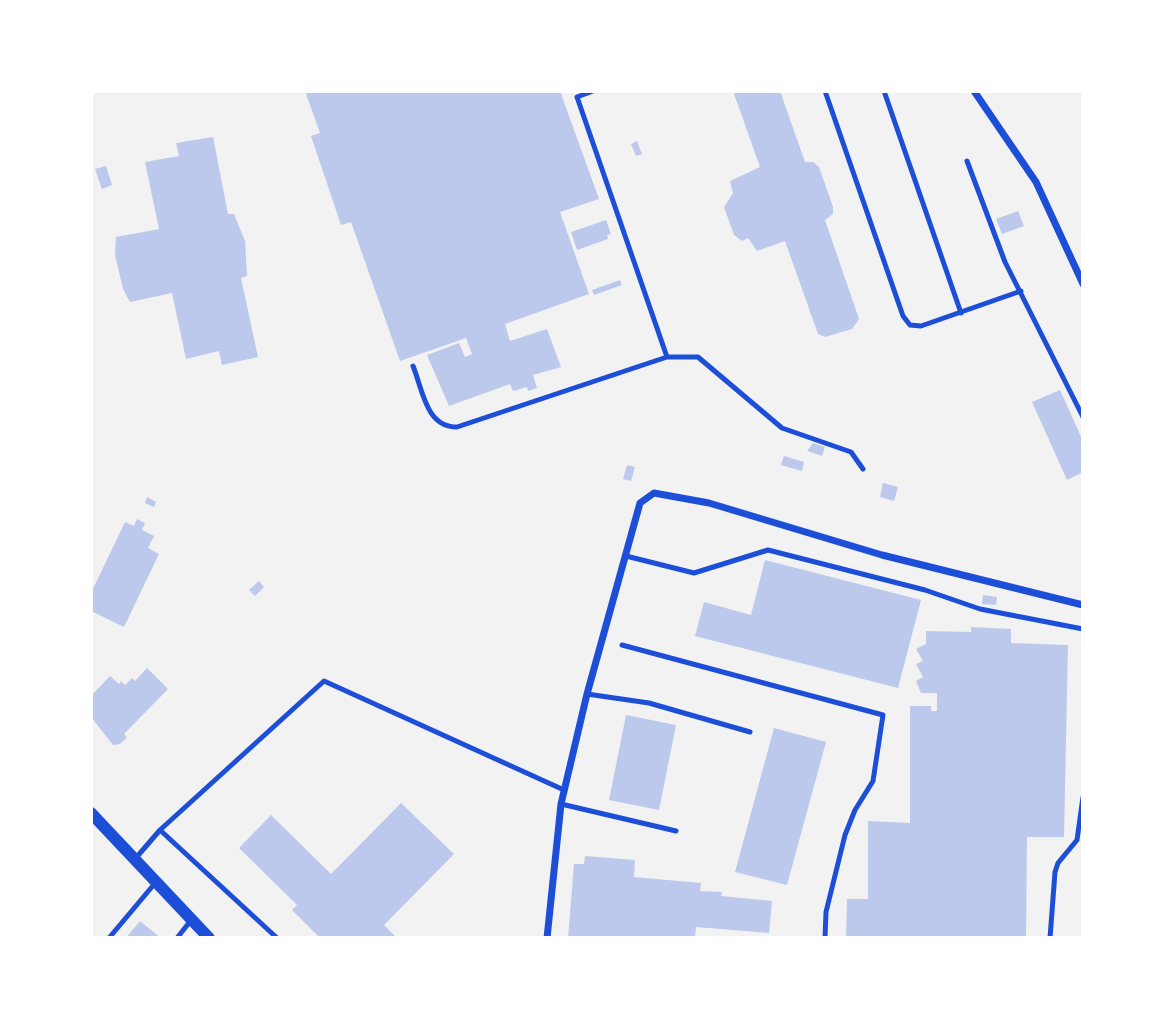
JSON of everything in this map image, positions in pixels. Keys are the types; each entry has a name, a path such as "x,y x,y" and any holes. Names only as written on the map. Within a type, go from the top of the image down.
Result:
{"street":[{"path":"974,91 1035,182 1083,284"},
{"path":"547,938 561,804 587,694 640,503 654,493 666,493 882,555 1083,605"},
{"path":"91,813 209,938"}],"lane":[{"path":"593,91 577,97 667,357"},
{"path":"825,91 902,316 910,325 921,326 1021,291"},
{"path":"884,91 961,313"},
{"path":"967,161 1005,262 1083,417"},
{"path":"413,366 433,419 447,427 457,427 667,357 698,357 782,428 851,452 863,469"},
{"path":"626,556 694,573 768,550 925,590 980,609 1083,629"},
{"path":"622,645 883,715 873,781 855,810 845,835 826,912 825,938"},
{"path":"135,859 160,830 324,681 565,790"},
{"path":"587,694 649,703 750,732"},
{"path":"1050,938 1055,872 1058,863 1077,840 1083,797"},
{"path":"561,804 676,831"},
{"path":"160,830 278,938"},
{"path":"109,938 156,882"},
{"path":"177,938 192,919"}],"building":[{"path":"305,91 560,91 599,199 560,212 589,294 505,324 510,341 547,329 561,367 533,375 537,388 528,391 527,387 513,391 510,384 449,406 427,355 459,343 465,357 472,354 466,338 400,361 351,222 341,225 311,136 320,133"},
{"path":"733,91 780,91 805,162 813,162 819,167 833,207 833,214 825,220 859,319 852,329 825,337 818,334 785,241 757,251 748,238 742,241 734,235 724,207 733,193 730,181 760,167"},
{"path":"213,137 228,214 234,214 245,241 247,276 241,278 258,357 222,365 219,351 186,359 172,293 130,302 123,289 115,255 116,237 159,229 145,162 179,156 176,143"},
{"path":"637,141 642,154 636,156 631,144"},
{"path":"106,166 112,185 102,189 95,169"},
{"path":"1018,211 1024,226 1002,234 996,219"},
{"path":"606,220 611,234 607,235 608,239 577,250 571,232"},
{"path":"620,280 622,285 594,295 592,290"},
{"path":"1060,390 1083,441 1083,472 1067,480 1032,402"},
{"path":"813,443 825,447 822,456 807,451"},
{"path":"784,456 804,462 802,471 781,465"},
{"path":"627,465 635,467 631,481 623,479"},
{"path":"883,483 898,487 894,501 880,497"},
{"path":"147,497 156,502 154,507 145,503"},
{"path":"137,519 145,523 142,530 154,536 148,548 159,554 124,627 91,611 91,593 125,522 134,526"},
{"path":"765,560 921,600 898,688 695,636 704,602 751,615"},
{"path":"259,581 264,587 255,596 249,590"},
{"path":"983,595 997,597 996,605 982,604"},
{"path":"971,627 1011,629 1011,643 1068,645 1064,837 1027,837 1026,938 846,938 847,899 868,899 868,821 910,823 910,706 931,706 931,711 937,711 937,693 921,693 916,681 923,677 916,664 923,661 916,649 926,644 926,631 971,632"},
{"path":"147,668 168,689 124,734 127,737 120,744 113,745 91,717 91,696 110,676 119,684 121,681 125,685 132,678 135,681"},
{"path":"626,715 676,725 659,810 609,800"},
{"path":"774,728 826,742 787,885 735,872"},
{"path":"401,803 454,854 384,925 397,938 320,938 292,910 297,905 239,848 271,815 331,874"},
{"path":"585,856 635,860 634,877 701,883 700,891 772,901 769,933 696,927 695,938 568,938 574,864 584,864"},
{"path":"140,921 161,938 126,938"}]}
